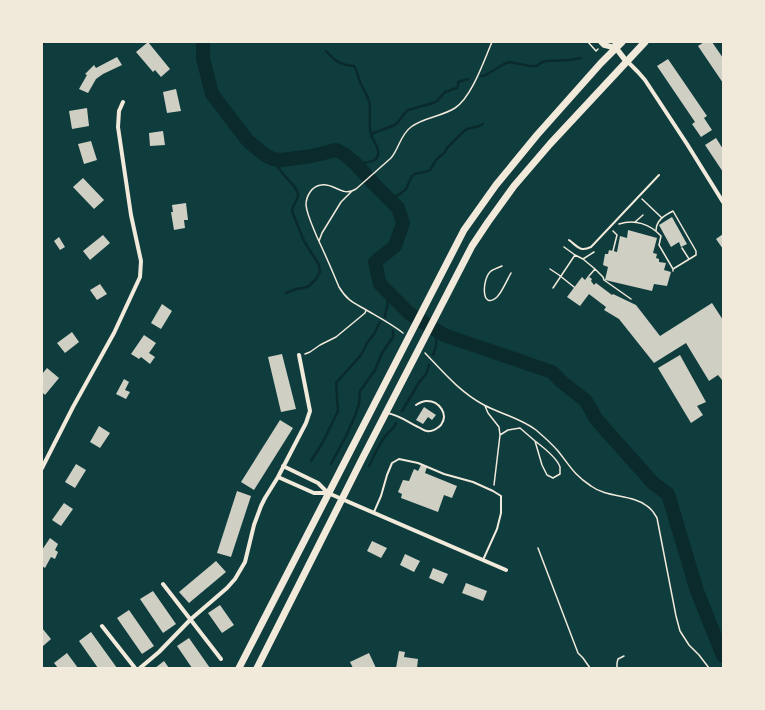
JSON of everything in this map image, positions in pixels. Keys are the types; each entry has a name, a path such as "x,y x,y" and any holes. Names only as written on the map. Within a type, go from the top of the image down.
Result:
{"main road":[{"path":"240,668 328,493 464,230 487,196 536,134 616,45 622,42"},
{"path":"257,668 360,461 472,246 508,194 550,144 645,42"}],"street":[{"path":"601,42 604,45 616,45 626,61 645,80 723,202"},
{"path":"42,468 73,407 114,333 140,277 141,261 131,215 118,127 119,111 123,102"},
{"path":"140,668 227,588 235,579 240,570 247,554 254,525 261,506 306,423 310,411 299,355"},
{"path":"283,466 318,483 328,493 506,570"},
{"path":"278,477 314,493 328,493"},
{"path":"163,584 221,659"},
{"path":"102,626 135,668"}],"lane":[{"path":"569,240 580,249 585,250 592,247 659,175"},
{"path":"386,412 394,414 426,431 435,429 441,424 444,417 444,412 440,406 434,402 426,401 420,402 416,405"},
{"path":"373,513 381,496 392,463 399,458 418,463 444,474 473,482 502,496 501,513 497,529 483,560"}],"path":[{"path":"319,241 322,232 341,202 394,154 402,136 410,127 455,108 462,102 471,88 492,42"},
{"path":"352,191 340,191 324,184 316,186 309,193 306,199 312,224 339,287 344,294 352,302 403,333"},
{"path":"646,202 662,218"},
{"path":"620,237 613,231 620,224 635,222 647,225 661,236 659,245 673,270 696,255 696,251 673,211 662,218 658,223 656,231"},
{"path":"635,222 643,215"},
{"path":"613,251 617,235"},
{"path":"564,247 575,255 584,259 603,277 604,280 631,298"},
{"path":"682,248 689,259"},
{"path":"553,288 575,255"},
{"path":"502,266 490,271 484,285 485,298 491,300 496,298 511,273"},
{"path":"550,269 574,287"},
{"path":"589,276 595,269"},
{"path":"299,355 310,352 336,337 365,313 366,310"},
{"path":"426,354 458,388 484,405 536,430 557,450 579,478 601,492 635,500 644,504 653,512 657,518 674,609 680,631 689,645 700,655 709,668"},
{"path":"484,405 499,427 500,435 493,491"},
{"path":"500,435 508,430 520,428 547,450 556,460 560,468 560,474 553,478 547,475 542,465 535,441"},
{"path":"538,548 578,653 590,668"},
{"path":"616,668 618,659 624,656"}],"building":[{"path":"148,42 170,69 161,77 155,70 153,72 136,52"},
{"path":"704,42 712,42 723,58 723,83 698,46"},
{"path":"117,57 122,65 96,79 88,93 79,89 87,75 85,74 94,65 96,68"},
{"path":"668,59 707,116 704,118 712,130 701,137 692,124 695,122 657,66"},
{"path":"176,89 181,111 167,113 163,92"},
{"path":"87,108 89,126 72,129 69,111"},
{"path":"163,131 165,145 150,146 149,133"},
{"path":"716,138 723,149 723,172 705,145"},
{"path":"91,141 97,160 84,164 78,144"},
{"path":"83,178 104,200 94,209 73,187"},
{"path":"186,203 188,220 184,220 185,228 174,230 171,212 173,212 172,205"},
{"path":"672,217 687,244 681,247 679,242 671,247 659,225"},
{"path":"628,230 657,238 653,253 657,254 656,258 659,259 659,262 666,263 664,270 671,272 667,286 654,284 652,291 605,280 608,267 603,265 605,254 608,254 609,250 617,252 620,236 627,238"},
{"path":"723,234 723,249 716,239"},
{"path":"103,235 110,243 90,260 83,251"},
{"path":"59,237 65,247 60,250 54,241"},
{"path":"588,276 592,279 591,281 594,285 596,283 612,295 613,294 636,305 660,336 712,303 723,320 723,379 722,380 718,375 709,381 686,343 654,363 619,319 604,310 606,307 589,294 580,306 567,297 582,277 585,280"},
{"path":"100,284 107,294 97,300 90,290"},
{"path":"162,304 172,311 161,329 151,323"},
{"path":"72,332 79,342 65,353 57,343"},
{"path":"144,335 156,343 149,353 155,357 150,364 141,357 139,359 131,354"},
{"path":"282,354 296,409 281,412 268,357"},
{"path":"680,355 706,402 697,406 703,415 691,423 658,368"},
{"path":"47,368 59,378 45,395 42,392 42,374"},
{"path":"124,379 129,382 125,390 130,392 126,399 116,394"},
{"path":"424,407 436,415 432,420 428,417 423,424 416,420"},
{"path":"280,420 293,428 254,490 241,482"},
{"path":"99,426 110,433 100,448 90,442"},
{"path":"76,464 86,470 75,488 65,482"},
{"path":"421,465 427,467 425,473 457,486 452,498 444,495 438,512 401,498 402,494 398,492 403,480 409,481 414,469 418,471"},
{"path":"237,491 251,496 231,557 217,553"},
{"path":"64,503 73,509 61,526 52,520"},
{"path":"50,538 58,544 55,550 58,552 55,559 51,557 45,568 42,566 42,550"},
{"path":"372,541 387,548 381,558 367,551"},
{"path":"405,554 420,561 414,572 400,565"},
{"path":"216,561 226,572 189,603 179,592"},
{"path":"433,568 448,574 443,584 429,578"},
{"path":"466,583 487,591 483,601 462,593"},
{"path":"153,591 176,624 163,633 140,599"},
{"path":"220,605 234,625 222,633 208,613"},
{"path":"129,610 154,646 142,654 117,618"},
{"path":"42,628 51,639 42,647"},
{"path":"91,632 117,668 98,668 79,641"},
{"path":"189,638 210,668 192,668 177,646"},
{"path":"399,651 405,652 404,657 418,659 417,668 396,668"},
{"path":"67,653 78,668 58,668 54,663"},
{"path":"369,653 376,668 353,668 350,662"},
{"path":"164,661 169,668 155,668"}],"waterway":[{"path":"42,45 45,42"},
{"path":"203,42 203,58 212,94 248,141 265,155 273,159 281,160 312,156 336,150 344,154 356,164 398,208 403,223 395,246 375,262 380,284 410,314 444,335 552,372 586,401 596,419 653,483 668,494 697,591 723,656"},
{"path":"326,51 338,62 345,65 354,66 368,97 370,106 370,131 378,150 378,155 372,161 356,164"},
{"path":"481,76 484,76 509,62 537,66 546,61 581,58"},
{"path":"371,136 373,133 395,125 408,110 437,101 445,92 457,88 458,82 468,79"},
{"path":"389,199 400,194 406,189 412,176 430,170 436,160 463,132 467,129 483,124"},
{"path":"273,159 297,190 298,196 292,211 304,241 319,265 320,272 309,286 286,293"},
{"path":"385,317 388,292"},
{"path":"311,461 323,442 338,411 336,383 361,355 380,322"},
{"path":"331,464 355,416 359,404 360,391 375,370 382,353 393,337 393,331"},
{"path":"433,355 436,346 437,331"},
{"path":"402,411 420,381 426,374 429,365"},
{"path":"369,466 381,442 396,423"}]}
